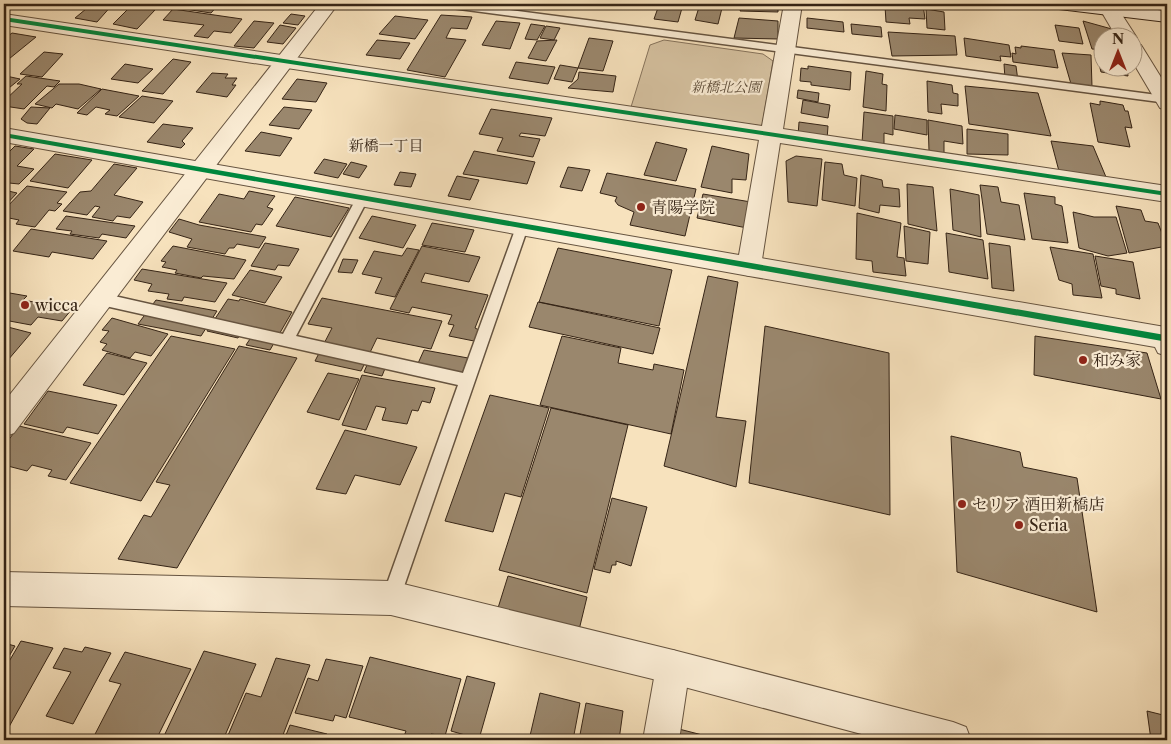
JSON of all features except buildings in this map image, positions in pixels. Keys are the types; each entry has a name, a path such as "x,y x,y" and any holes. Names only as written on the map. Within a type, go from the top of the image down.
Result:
{"street":[{"path":"4,424 329,4"},
{"path":"749,266 793,4"},
{"path":"1059,4 1107,7 1167,17"},
{"path":"1107,7 1120,28"},
{"path":"4,20 1167,194"},
{"path":"1144,66 1166,102"},
{"path":"4,135 1165,338 1167,345"},
{"path":"4,589 391,598 673,667 952,740"},
{"path":"661,740 673,667"}],"lane":[{"path":"444,4 1166,102"},
{"path":"286,340 362,198"},
{"path":"391,598 522,227"},
{"path":"100,299 468,381"}],"green space":[{"name":"新橋北公園","path":"664,40 763,54 773,61 762,126 631,107 650,45"}],"cycle path":[{"path":"4,19 1167,194"},
{"path":"4,135 1165,338 1167,345"}],"place":[{"name":"青陽学院","path":"641,207"},
{"name":"wicca","path":"25,305"},
{"name":"和み家","path":"1083,360"},
{"name":"セリア 酒田新橋店","path":"962,504"},
{"name":"Seria","path":"1019,525"}],"district":[{"name":"新橋一丁目","path":"386,146"}]}
